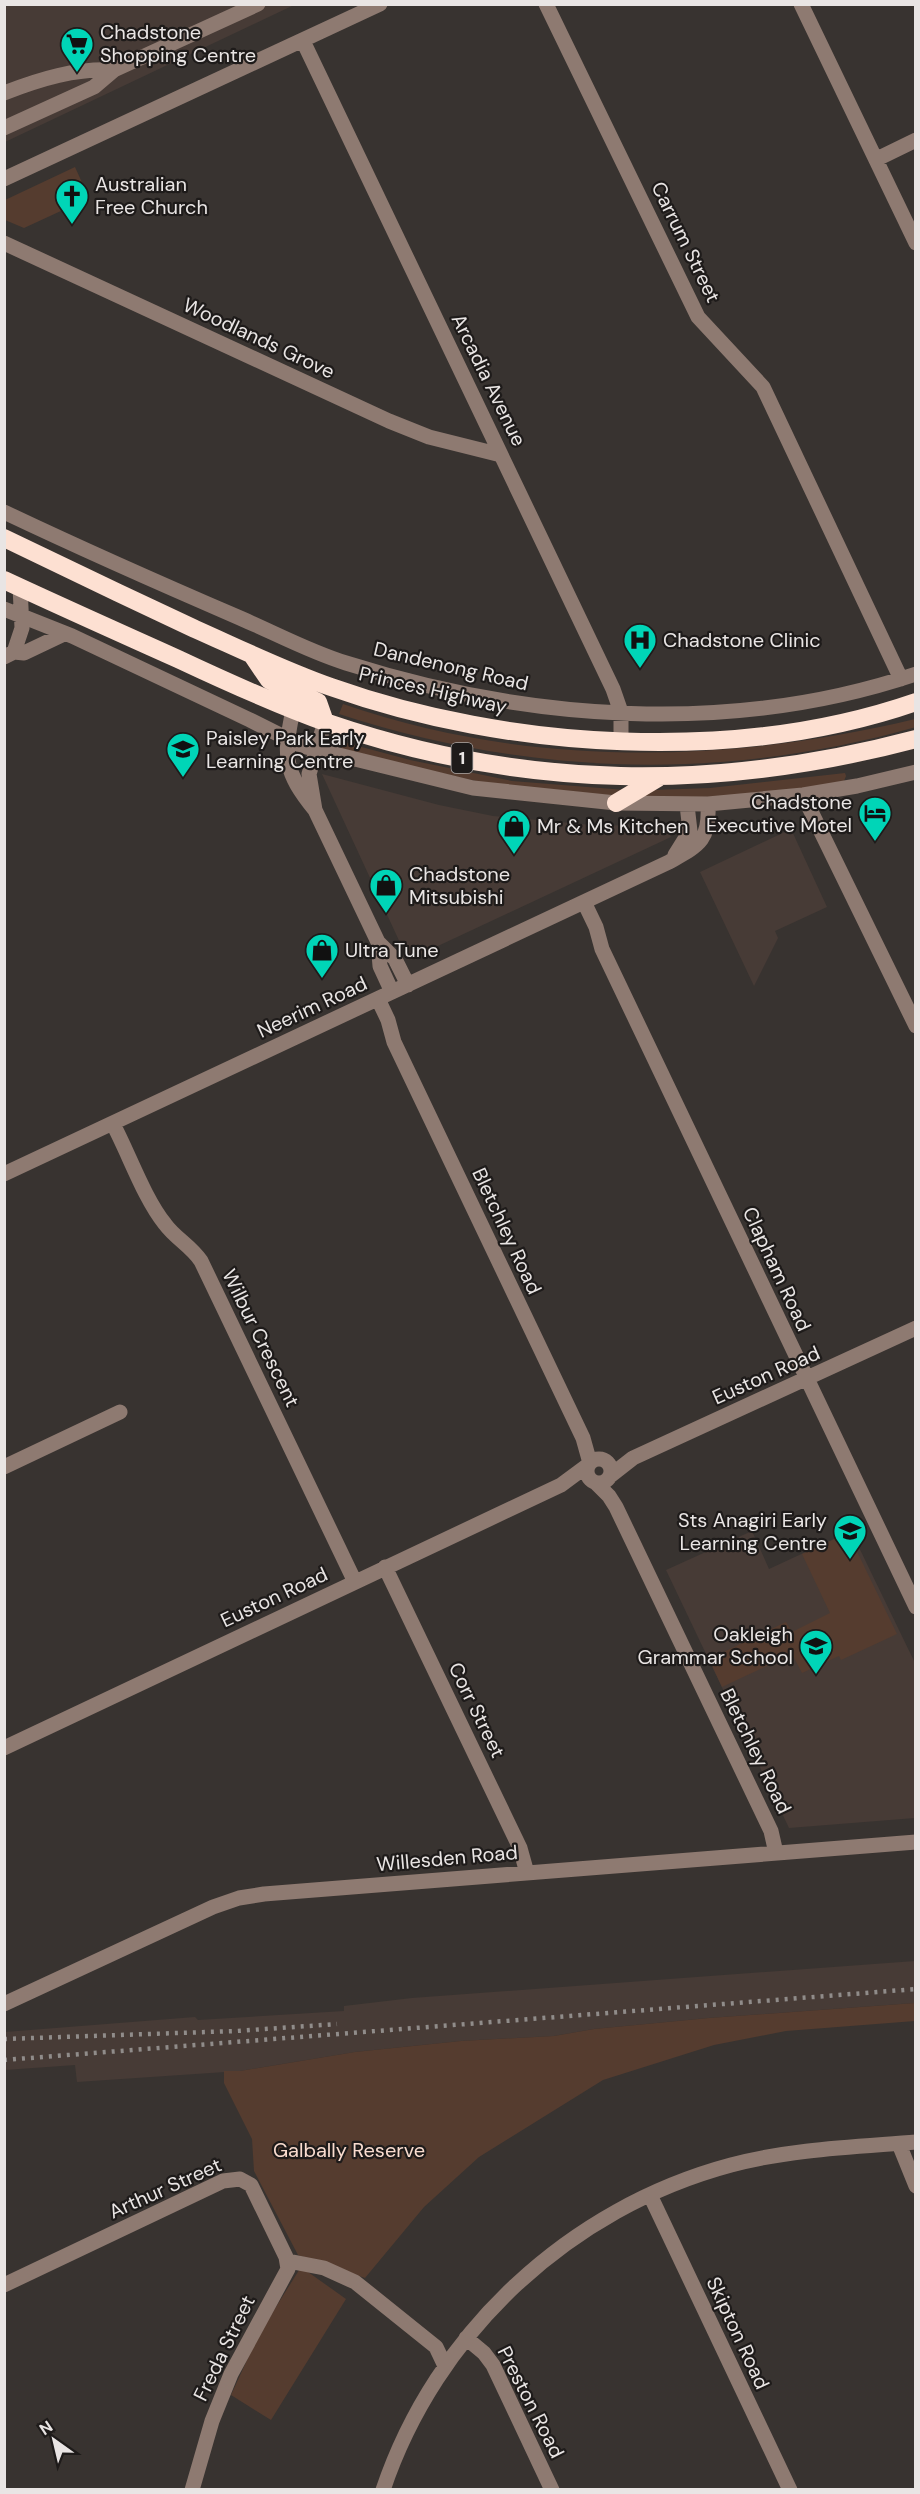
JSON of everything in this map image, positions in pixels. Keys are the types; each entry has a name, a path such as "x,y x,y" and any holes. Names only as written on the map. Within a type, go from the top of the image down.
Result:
{"highway":[{"name":"Princes Highway","path":"4,538 252,655 331,687 423,715 468,725 531,734 621,741 670,741 760,735 845,721 915,702"},
{"name":"1","path":"12,583 293,710 386,741 487,763 589,775 660,777 744,772 794,766 842,758 915,739"},
{"path":"252,655 269,680 318,702 325,722"},
{"path":"615,803 660,777"}],"street":[{"path":"4,128 94,87 114,70 258,4"},
{"path":"4,179 380,4"},
{"name":"Carrum Street","path":"546,4 698,316 763,387 908,676"},
{"path":"801,4 877,159 915,243"},
{"name":"Arcadia Avenue","path":"303,41 613,688 621,712 621,741"},
{"path":"4,93 71,72 91,69 114,70"},
{"path":"877,159 915,140"},
{"name":"Woodlands Grove","path":"4,243 389,422 429,437 501,455"},
{"name":"Dandenong Road","path":"4,512 106,561 344,663 486,698 531,705 621,712 699,714 836,697 908,676"},
{"path":"12,583 23,618 9,655 24,653 64,634"},
{"path":"4,609 72,636 250,720 287,740 316,751 473,788 615,803 687,805 804,795 857,786 915,771"},
{"path":"293,710 287,740 289,768 303,795 315,810 378,942 395,959 408,985"},
{"path":"315,810 309,774 325,722"},
{"path":"804,795 915,1026"},
{"name":"Neerim Road","path":"4,1174 669,862 698,846 707,832 708,804"},
{"name":"Neerim Road","path":"669,862 690,831 687,805"},
{"name":"Clapham Road","path":"580,904 596,927 602,949 915,1607"},
{"name":"Bletchley Road","path":"378,942 380,998 394,1042 582,1438 596,1462"},
{"name":"Wilbur Crescent","path":"113,1124 160,1218 172,1233 190,1246 201,1261 355,1582"},
{"name":"Euston Road","path":"4,1748 561,1485 596,1462 616,1462 633,1458 807,1380 915,1328"},
{"path":"4,1467 120,1412"},
{"name":"Euston Road","path":"561,1485 574,1481 603,1480 633,1458"},
{"path":"596,1462 610,1465 603,1480 587,1475 596,1462"},
{"name":"Bletchley Road","path":"603,1480 771,1831 776,1853"},
{"name":"Corr Street","path":"385,1568 520,1848 527,1873"},
{"name":"Willesden Road","path":"4,2004 213,1907 238,1898 264,1894 915,1842"},
{"path":"383,2490 411,2420 445,2366 466,2338 500,2300 557,2250 608,2216 694,2176 749,2161 824,2150 915,2142"},
{"path":"899,2144 915,2186"},
{"name":"Arthur Street","path":"4,2285 230,2178 244,2181 255,2190 288,2261"},
{"name":"Skipton Road","path":"650,2195 790,2490"},
{"path":"288,2261 324,2268 355,2282 436,2347 445,2366"},
{"name":"Freda Street","path":"192,2490 212,2421 231,2374 285,2276 288,2261"},
{"name":"Preston Road","path":"466,2338 479,2348 493,2365 552,2490"}],"shaded area":[{"name":"Chadstone Shopping Centre","path":"5,5 294,5 5,142"},
{"path":"322,774 439,805 493,816 592,825 666,826 671,837 408,960"},
{"path":"791,829 827,907 775,931 778,938 754,986 700,872"},
{"name":"Oakleigh Grammar School","path":"752,1531 769,1569 851,1531 915,1663 915,1818 789,1828 666,1570"},
{"path":"915,1961 915,2003 709,2018 594,2029 554,2036 461,2041 355,2052 240,2071 77,2082 75,2065 5,2070 5,2032 195,2017 198,2020 344,2011 344,2006 412,1998"}],"green space":[{"path":"75,167 89,198 24,228 5,220 5,200"},
{"path":"343,704 413,725 484,740 556,749 628,752 700,751 773,745 844,734 915,719 916,727 843,745 771,757 699,763 626,764 554,760 482,750 411,735 339,714"},
{"path":"343,742 410,760 512,781 625,790 613,796 494,785 341,751"},
{"path":"845,773 844,781 787,791 709,797 641,797 654,790 710,788"},
{"path":"848,1533 897,1634 841,1660 839,1656 802,1673 792,1654 722,1687 709,1659 786,1622 792,1632 830,1613 802,1554"},
{"name":"Galbally Reserve","path":"915,2003 915,2021 786,2031 714,2045 603,2080 479,2157 424,2207 365,2278 298,2255 254,2171 252,2139 224,2083 224,2071 240,2071 355,2052 461,2041 554,2036 594,2029 709,2018"},
{"path":"301,2267 346,2299 271,2420 231,2395 259,2334"}],"railway":[{"path":"4,2060 916,1989"},
{"path":"4,2039 236,2031 337,2024"}],"place":[{"name":"Chadstone Shopping Centre","path":"77,73"},
{"name":"Australian Free Church","path":"72,225"},
{"name":"Chadstone Clinic","path":"640,669"},
{"name":"Paisley Park Early Learning Centre","path":"183,778"},
{"name":"Chadstone Executive Motel","path":"875,842"},
{"name":"Mr & Ms Kitchen","path":"514,855"},
{"name":"Chadstone Mitsubishi","path":"386,914"},
{"name":"Ultra Tune","path":"322,979"},
{"name":"Sts Anagiri Early Learning Centre","path":"850,1560"},
{"name":"Oakleigh Grammar School","path":"816,1675"}]}
